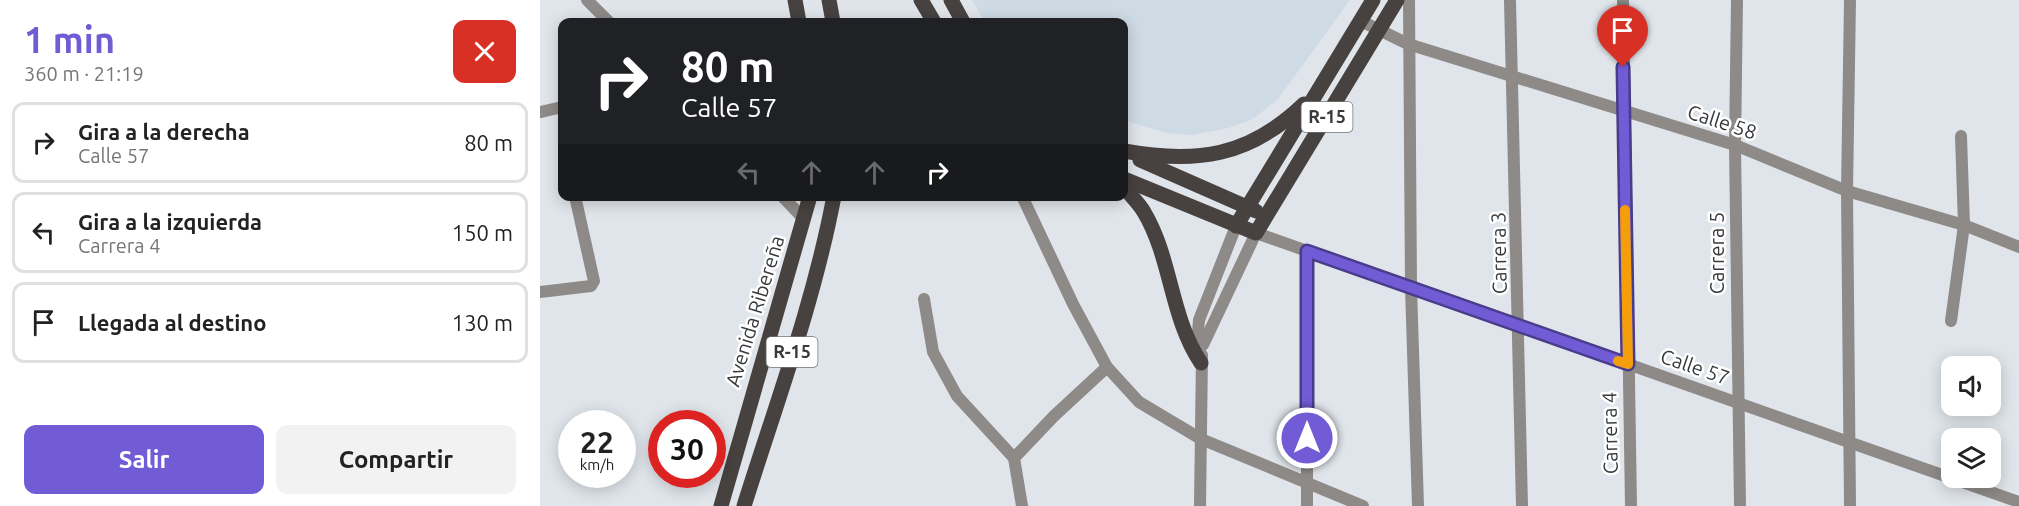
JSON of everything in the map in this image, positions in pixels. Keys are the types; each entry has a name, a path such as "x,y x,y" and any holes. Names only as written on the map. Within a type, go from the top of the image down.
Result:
{"main road":[{"path":"795,0 798,18"},
{"path":"828,0 832,18"},
{"path":"921,0 932,18"},
{"path":"951,0 961,18"},
{"name":"R-15","path":"1236,226 1373,0"},
{"name":"R-15","path":"1256,233 1397,0"},
{"path":"1128,153 1162,158 1188,158 1215,155 1238,148 1291,117 1326,79"},
{"path":"1128,154 1267,215"},
{"path":"1128,181 1256,233"},
{"path":"1128,192 1144,212 1162,254 1173,302 1190,346 1201,363"},
{"name":"Avenida Ribereña","path":"720,506 809,201"},
{"name":"R-15","path":"744,506 805,312 833,201"}],"street":[{"path":"587,0 605,18"},
{"path":"1408,0 1411,288 1418,506"},
{"name":"Carrera 3","path":"1510,0 1520,326 1522,506"},
{"name":"Carrera 4","path":"1623,0 1631,506"},
{"name":"Carrera 5","path":"1737,0 1737,402 1740,506"},
{"path":"1850,0 1847,191 1850,506"},
{"name":"Calle 58","path":"1361,21 1408,45 1736,145 1847,191 1964,225 2019,247"},
{"path":"541,112 558,108"},
{"path":"1951,321 1964,225 1961,136"},
{"path":"540,291 591,286 594,280 576,201"},
{"path":"787,201 804,219"},
{"path":"1024,201 1072,303 1107,367 1140,402 1201,439 1307,485 1363,506"},
{"path":"1203,345 1198,332 1198,320 1236,226"},
{"path":"1200,506 1203,345 1256,233"},
{"name":"Calle 57","path":"1256,233 2019,502"},
{"path":"1307,251 1307,506"},
{"path":"924,299 933,352 957,396 1014,458 1022,506"},
{"path":"1014,458 1061,409 1107,367"}],"shaded area":[{"path":"972,0 1350,0 1278,99 1253,119 1228,128 1192,135 1166,133 1128,121 1128,18 983,18"}],"slow traffic":[{"path":"1618,361 1628,364 1625,210"}],"route":[{"path":"1307,438 1307,251 1628,364 1623,67"}]}
